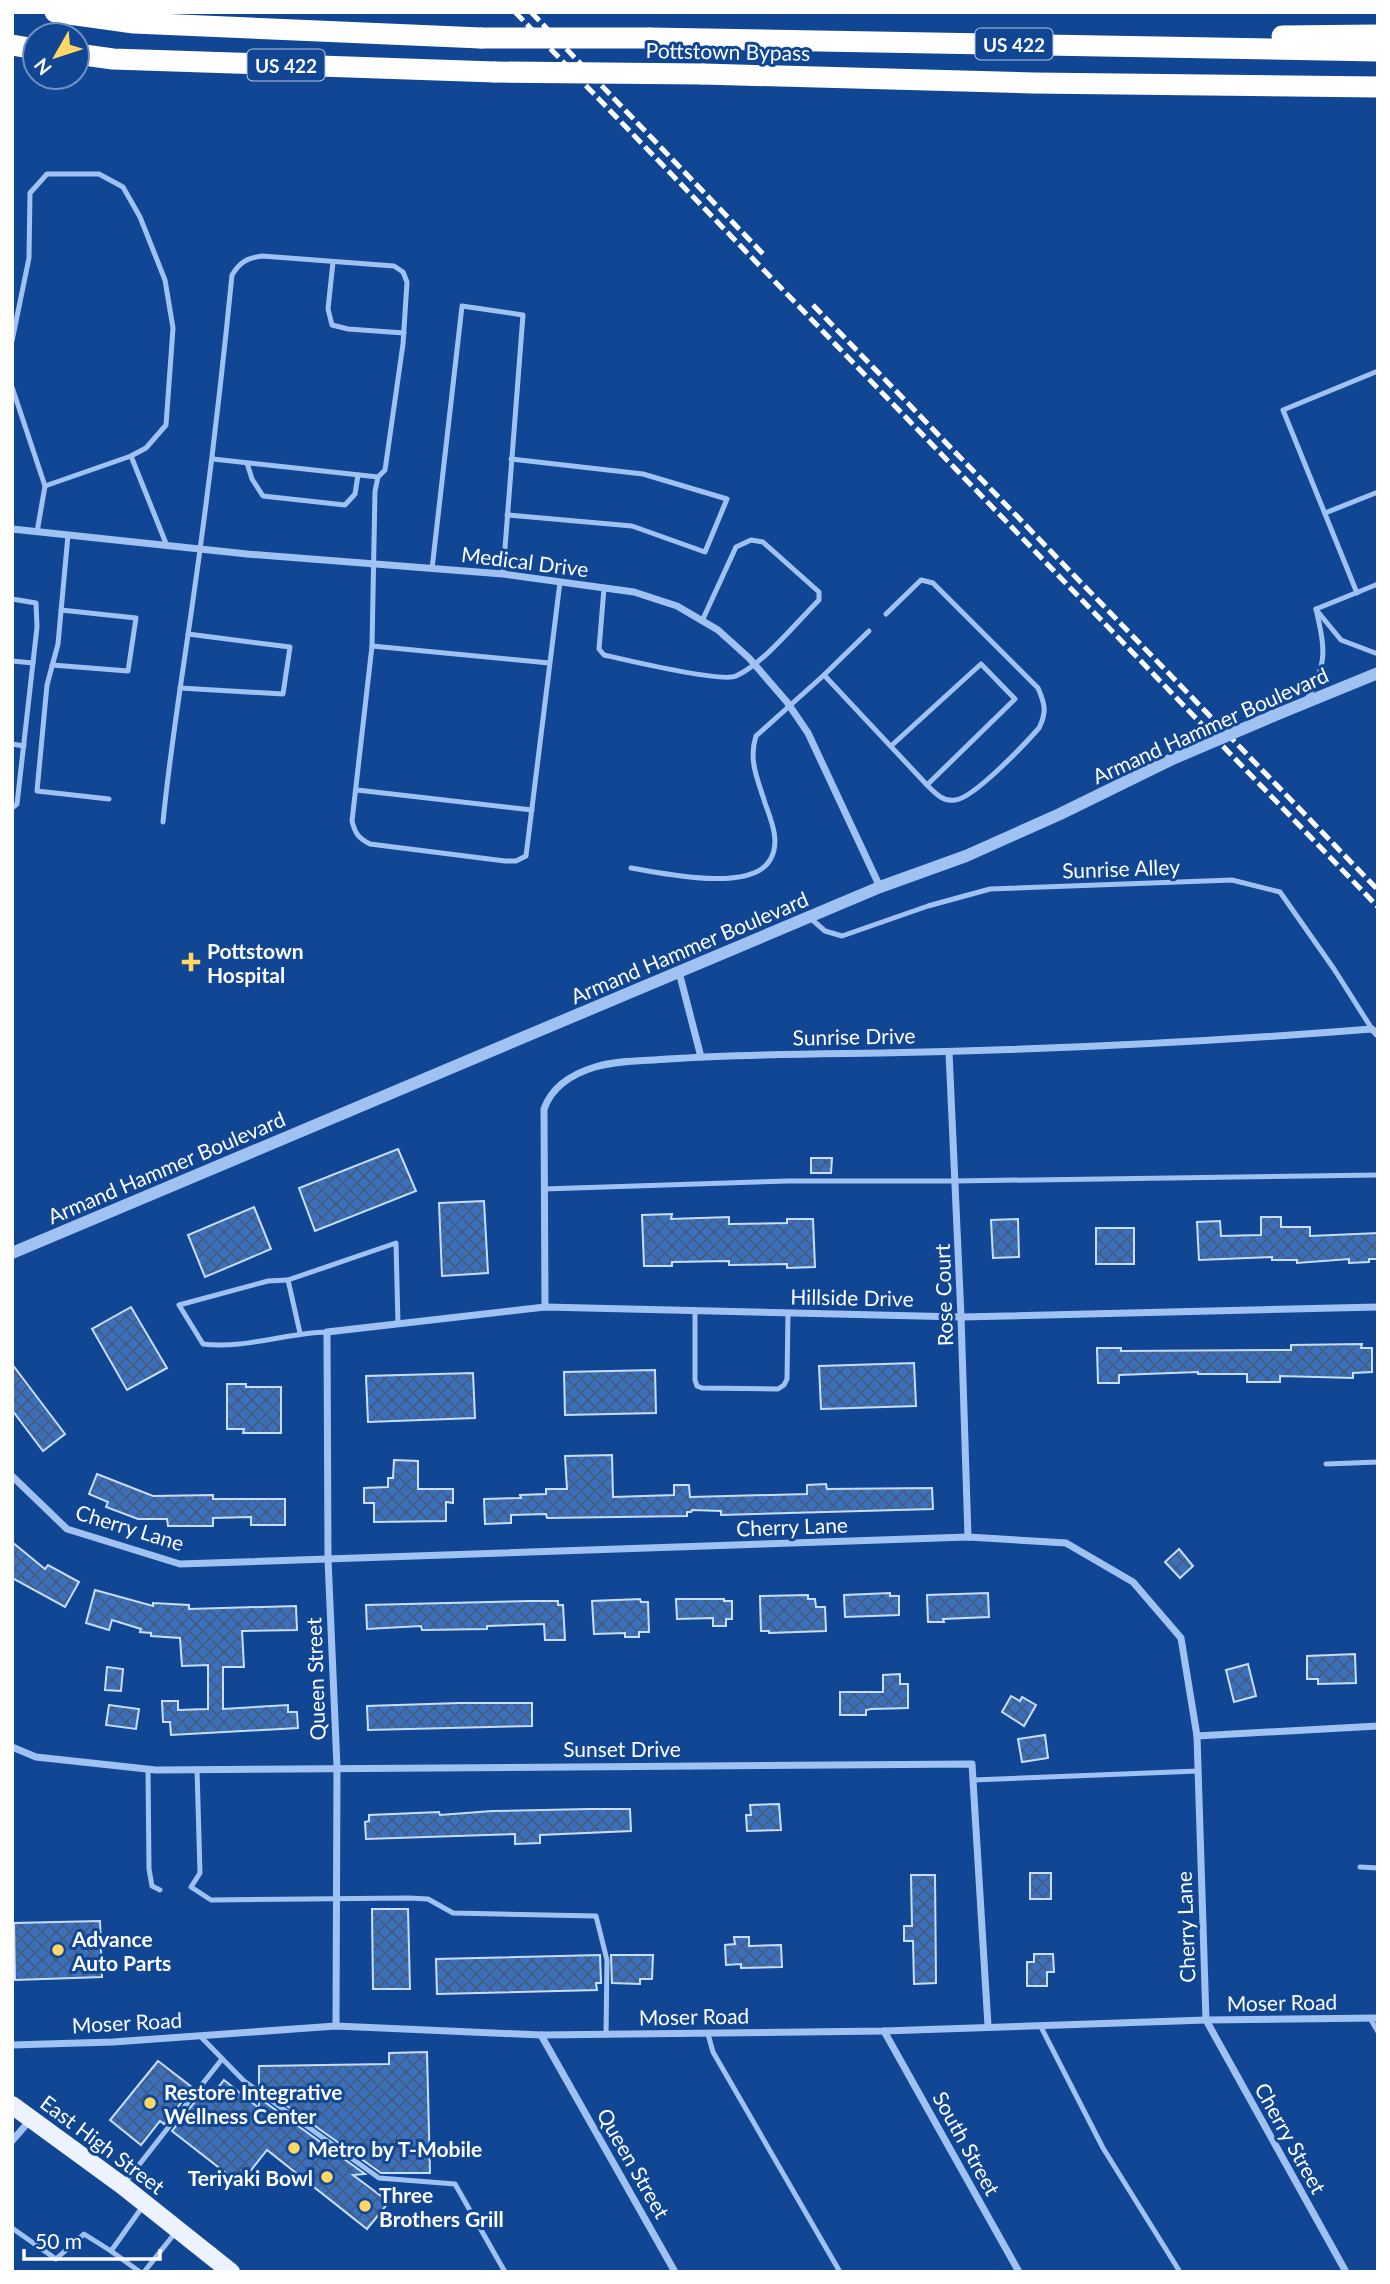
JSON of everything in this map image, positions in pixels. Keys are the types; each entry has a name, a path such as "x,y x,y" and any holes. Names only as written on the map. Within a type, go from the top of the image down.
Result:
{"highway":[{"name":"Pottstown Bypass","path":"55,12 135,23 481,38 793,39 1378,51"},
{"path":"793,39 1378,35"},
{"name":"Pottstown Bypass","path":"91,56 113,59 495,72 1378,87"}],"main road":[{"name":"East High Street","path":"12,2105 145,2203 231,2272"}],"street":[{"name":"Medical Drive","path":"12,529 200,549 503,575 634,592 677,606 718,630 755,664 790,706 808,733 880,887"},
{"name":"Armand Hammer Boulevard","path":"12,1253 880,887 966,856 1170,760 1378,673"},
{"path":"679,972 701,1057"},
{"name":"Sunrise Drive","path":"544,1307 544,1109 557,1086 595,1067 701,1057 949,1052 1375,1032"},
{"name":"Rose Court","path":"949,1052 968,1537"},
{"name":"Hillside Drive","path":"327,1332 544,1307 961,1317 1378,1307"},
{"name":"Queen Street","path":"327,1332 328,1559 337,1767 336,2026"},
{"name":"Cherry Lane","path":"12,1476 67,1529 180,1564 968,1537 1066,1543 1133,1582 1181,1638 1197,1736 1206,2020"},
{"path":"1197,1736 1378,1726"},
{"name":"Sunset Drive","path":"12,1747 36,1757 148,1769 972,1764 973,1780"},
{"path":"973,1780 988,2026"},
{"name":"Moser Road","path":"12,2045 113,2042 336,2026 541,2035 607,2035 884,2031 1206,2020 1374,2018"},
{"name":"Cherry Street","path":"1206,2020 1346,2272"},
{"name":"South Street","path":"884,2031 1019,2272"},
{"name":"Queen Street","path":"541,2035 676,2272"},
{"path":"12,2141 31,2118"}],"lane":[{"path":"12,341 29,258 30,193 47,174 99,174 123,187 140,217 165,281 173,328 166,425 146,448 131,456 45,486"},
{"path":"163,822 169,751 213,459 232,275 239,264 249,258 262,256 394,266 403,272 407,282 404,334 385,470 378,477 375,491 372,646 358,790 352,821 355,833 370,844 505,861 526,856 560,582"},
{"path":"333,261 328,309 332,325 404,334"},
{"path":"432,569 462,306 523,316 503,575"},
{"path":"1357,593 1283,410 1378,371"},
{"path":"12,387 45,486 37,532"},
{"path":"131,456 167,545"},
{"path":"213,459 378,477"},
{"path":"507,516 632,526 705,552 727,499 643,474 512,459"},
{"path":"247,463 252,479 263,496 345,505 355,494 358,475"},
{"path":"1325,513 1378,492"},
{"path":"68,535 58,644 47,685 37,791 109,799"},
{"path":"604,588 599,649 604,655 733,678 755,664 819,600 819,592 763,542 751,540 736,547 702,621"},
{"path":"824,675 927,785 944,799 955,800 973,793 1039,728 1045,717 1045,705 1038,688 933,583 921,580 886,614"},
{"path":"1316,609 1378,584"},
{"path":"12,599 36,603 37,627 18,804 12,808"},
{"path":"1316,609 1341,640 1378,654"},
{"path":"1305,703 1320,677 1325,646 1316,609"},
{"path":"52,665 128,671 136,618 61,610"},
{"path":"631,868 718,880 742,877 764,867 771,860 775,832 752,760 755,736 869,631"},
{"path":"180,688 283,694 290,647 188,634"},
{"path":"372,646 549,663"},
{"path":"12,661 33,663"},
{"path":"891,746 981,664 1015,699 927,785"},
{"path":"12,744 24,746"},
{"path":"358,790 532,810"},
{"name":"Sunrise Alley","path":"810,917 825,930 842,936 928,906 990,889 1232,880 1280,891 1375,1032"},
{"path":"544,1189 788,1181 1378,1175"},
{"path":"327,1332 300,1333 222,1346 203,1344 179,1305 268,1281 288,1280 396,1243 398,1324"},
{"path":"288,1280 300,1333"},
{"path":"695,1311 695,1380 696,1385 702,1388 778,1389 784,1385 787,1379 788,1313"},
{"path":"1326,1464 1378,1462"},
{"path":"148,1769 149,1869 152,1886 160,1890"},
{"path":"197,1769 200,1873 191,1888 211,1900 428,1899 453,1913 596,1916 607,1960 607,2035"},
{"path":"973,1780 1198,1771"},
{"path":"1360,1867 1378,1868"},
{"path":"1374,2018 1378,2032"},
{"path":"1040,2025 1102,2148 1180,2272"},
{"path":"708,2034 713,2052 839,2272"},
{"path":"200,2036 244,2081 379,2178 455,2184 505,2272"},
{"path":"122,2186 222,2059"},
{"path":"111,2251 145,2203"},
{"path":"12,2228 56,2259 84,2234 142,2272 178,2229"}],"building":[{"path":"398,1149 416,1191 315,1231 299,1188"},
{"path":"811,1158 832,1158 831,1173 811,1173"},
{"path":"484,1201 488,1273 442,1276 439,1203"},
{"path":"254,1207 271,1249 205,1277 188,1235"},
{"path":"672,1214 671,1219 729,1217 729,1224 787,1223 787,1219 813,1219 815,1267 787,1268 787,1264 729,1265 729,1261 672,1262 672,1266 644,1266 642,1215"},
{"path":"1261,1217 1281,1217 1281,1227 1310,1227 1310,1236 1378,1233 1378,1259 1349,1263 1349,1259 1297,1263 1297,1260 1272,1260 1272,1257 1199,1260 1197,1222 1220,1221 1221,1236 1261,1235"},
{"path":"1018,1219 1019,1257 993,1258 991,1220"},
{"path":"1096,1228 1134,1228 1134,1264 1096,1264"},
{"path":"131,1307 167,1368 127,1390 92,1329"},
{"path":"1362,1344 1361,1348 1372,1348 1372,1372 1353,1373 1353,1378 1280,1376 1280,1382 1247,1382 1247,1374 1198,1372 1119,1375 1119,1383 1098,1383 1097,1348 1121,1348 1121,1351 1291,1350 1291,1345"},
{"path":"914,1363 916,1406 821,1409 819,1366"},
{"path":"12,1364 65,1434 43,1451 12,1410"},
{"path":"655,1370 656,1413 565,1415 564,1372"},
{"path":"473,1373 475,1418 368,1422 366,1376"},
{"path":"227,1384 281,1387 281,1433 243,1433 244,1429 227,1429"},
{"path":"612,1455 613,1497 674,1495 674,1485 689,1485 690,1497 807,1494 807,1485 826,1484 827,1489 932,1488 933,1509 721,1515 721,1511 692,1510 687,1512 687,1516 547,1518 546,1514 511,1515 511,1523 485,1524 484,1499 521,1498 520,1495 546,1494 546,1489 567,1489 565,1456"},
{"path":"394,1460 418,1461 418,1489 453,1489 453,1503 446,1502 446,1521 374,1522 374,1503 364,1503 364,1488 388,1487 388,1478 393,1478"},
{"path":"97,1474 153,1496 213,1495 213,1499 285,1499 285,1525 251,1525 251,1517 213,1518 213,1526 168,1526 167,1519 138,1519 106,1507 108,1502 89,1494"},
{"path":"12,1542 45,1569 48,1565 79,1582 65,1607 12,1578"},
{"path":"1179,1549 1193,1566 1180,1578 1165,1562"},
{"path":"95,1590 153,1606 153,1603 189,1605 189,1609 296,1606 297,1630 242,1631 244,1667 223,1667 223,1709 288,1705 288,1712 297,1712 298,1728 171,1735 170,1722 163,1722 162,1701 178,1701 178,1710 208,1709 208,1665 182,1666 180,1638 151,1636 151,1633 140,1632 141,1629 112,1620 109,1630 86,1623"},
{"path":"890,1593 890,1596 899,1596 899,1615 845,1617 844,1595"},
{"path":"988,1593 989,1617 928,1622 927,1595"},
{"path":"808,1595 808,1599 815,1599 816,1607 825,1607 826,1631 761,1631 760,1596"},
{"path":"640,1599 641,1602 648,1602 649,1632 639,1632 639,1637 625,1637 625,1633 594,1634 592,1601"},
{"path":"676,1599 732,1601 732,1619 726,1619 726,1626 713,1626 713,1618 677,1619"},
{"path":"558,1601 558,1605 563,1605 565,1640 545,1640 544,1624 487,1626 487,1629 422,1630 421,1626 367,1629 366,1605"},
{"path":"1355,1654 1356,1683 1318,1684 1318,1679 1307,1679 1307,1656"},
{"path":"1248,1664 1256,1696 1234,1702 1226,1670"},
{"path":"107,1667 123,1669 121,1691 105,1690"},
{"path":"900,1674 900,1684 908,1684 908,1708 871,1709 866,1710 866,1715 840,1715 840,1692 883,1692 883,1675"},
{"path":"1011,1696 1020,1701 1022,1697 1036,1705 1024,1726 1002,1712"},
{"path":"532,1703 532,1726 368,1730 367,1706"},
{"path":"109,1705 139,1709 136,1729 106,1725"},
{"path":"1045,1735 1048,1758 1022,1762 1018,1739"},
{"path":"779,1804 781,1830 747,1831 746,1815 751,1815 750,1805"},
{"path":"630,1809 631,1831 540,1835 540,1843 515,1844 515,1834 366,1839 365,1822 369,1821 369,1815"},
{"path":"1030,1873 1051,1873 1051,1899 1030,1899"},
{"path":"911,1875 935,1875 936,1983 914,1984 913,1941 904,1941 904,1926 912,1926"},
{"path":"372,1909 408,1909 410,1989 373,1989"},
{"name":"Advance Auto Parts","path":"100,1921 102,1977 15,1980 14,1923"},
{"path":"734,1937 749,1937 749,1946 781,1945 782,1967 741,1968 741,1964 726,1965 725,1945 735,1944"},
{"path":"1034,1954 1053,1954 1054,1972 1047,1972 1047,1986 1027,1986 1027,1962 1034,1962"},
{"path":"600,1955 601,1983 596,1983 597,1990 437,1994 436,1959"},
{"path":"611,1955 653,1955 652,1979 640,1979 640,1984 612,1983"},
{"path":"427,2052 430,2173 381,2173 259,2086 259,2066 389,2064 389,2053"},
{"name":"Restore Integrative Wellness Center","path":"158,2061 193,2088 164,2124 160,2121 141,2145 110,2120"},
{"path":"224,2080 259,2108 259,2098 365,2174 353,2175 389,2202 367,2229 267,2150 240,2184 172,2131 201,2094 208,2100"}],"railway":[{"path":"515,12 1378,907"},
{"path":"531,12 766,257"},
{"path":"813,305 1378,890"}],"place":[{"name":"Pottstown Hospital","path":"191,962"},
{"name":"Advance Auto Parts","path":"58,1950"},
{"name":"Restore Integrative Wellness Center","path":"150,2103"},
{"name":"Metro by T-Mobile","path":"294,2148"},
{"name":"Teriyaki Bowl","path":"327,2177"},
{"name":"Three Brothers Grill","path":"365,2206"}]}
